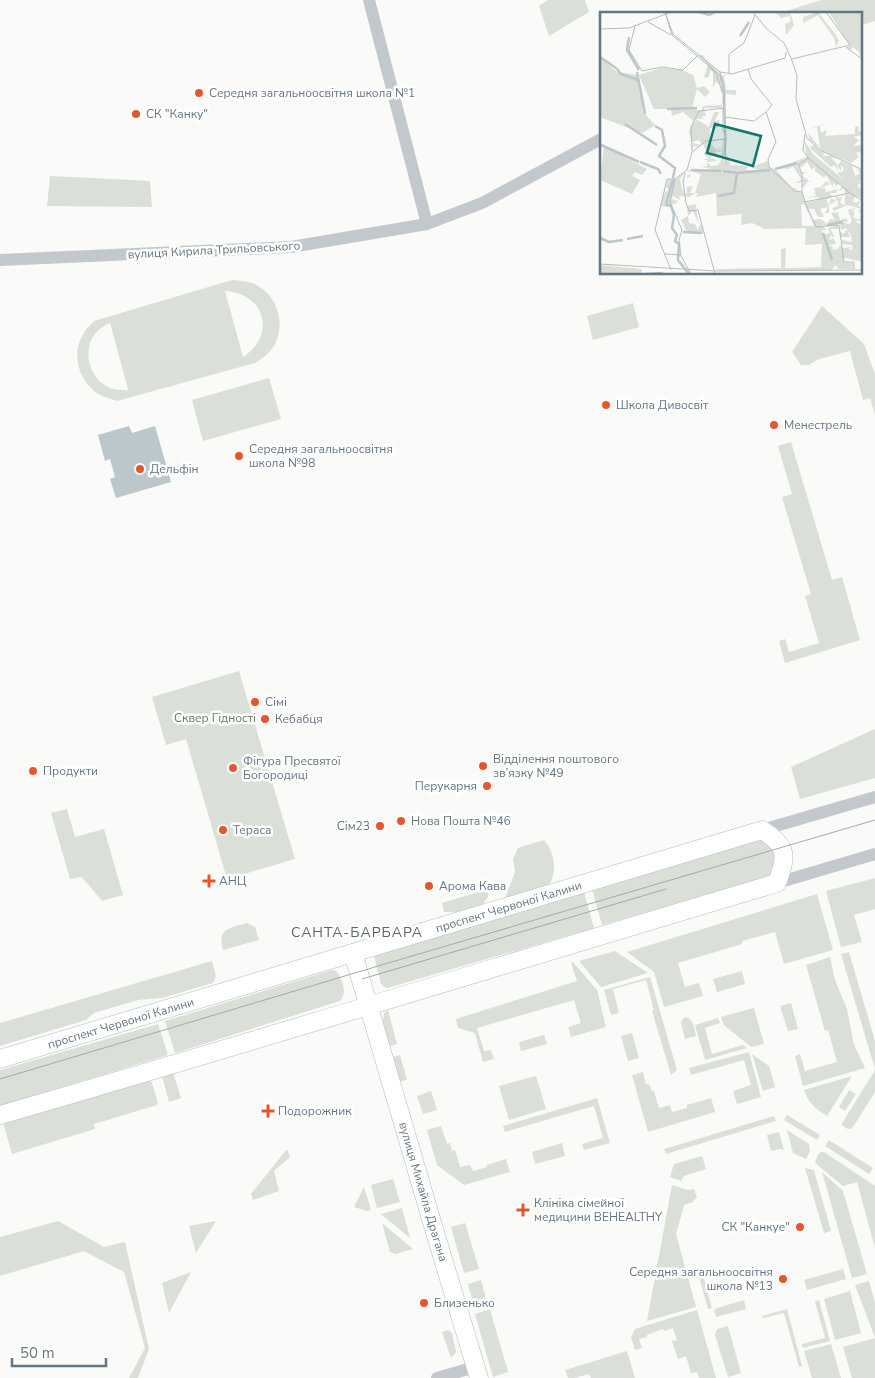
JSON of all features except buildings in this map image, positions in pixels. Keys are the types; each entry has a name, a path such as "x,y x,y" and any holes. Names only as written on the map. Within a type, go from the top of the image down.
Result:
{"main road":[{"path":"0,1114 154,1070 777,883 783,868 784,854 782,847 773,837 762,830"},
{"name":"проспект Червоної Калини","path":"0,1059 229,992 762,830"},
{"name":"вулиця Михайла Драгана","path":"353,953 477,1372"}],"street":[{"path":"369,0 427,224"},
{"name":"вулиця Кирила Трильовського","path":"0,260 291,248 427,224 482,203 600,140"},
{"name":"проспект Червоної Калини","path":"762,830 875,797"},
{"path":"777,883 875,854"},
{"path":"437,1378 477,1372"}],"green space":[{"path":"548,0 585,0 589,12 549,36 539,6"},
{"path":"821,0 875,0 875,21 862,25 862,12 783,12"},
{"path":"50,176 150,181 152,207 47,206"},
{"path":"232,280 252,283 265,291 275,304 278,312 279,328 273,347 255,363 117,401 94,391 79,368 77,359 80,341 94,321","holes":["225,291 239,294 249,299 262,316 263,327 260,338 254,348 243,357","110,323 128,389 128,390 113,389 102,383 92,371 88,357 90,342 94,335"]},
{"path":"633,303 639,327 593,340 587,316"},
{"path":"822,306 864,344 875,374 875,415 870,398 863,400 850,351 819,359 809,365 801,365 792,352"},
{"path":"269,378 281,419 203,441 192,400"},
{"path":"791,442 832,580 842,577 860,640 785,663 779,641 785,639 789,652 819,643 805,596 811,594 782,497 792,494 778,446"},
{"name":"Сквер Гідності","path":"239,671 295,859 227,879 186,739 166,745 152,697"},
{"path":"875,729 875,778 800,799 791,767"},
{"path":"67,809 75,837 104,829 123,895 102,901 82,877 70,879 51,813"},
{"path":"761,839 776,854 770,876 602,925 592,889"},
{"path":"544,840 551,851 554,863 553,875 548,886 505,898 515,872 513,859 518,848"},
{"path":"875,878 875,909 854,915 862,942 841,947 826,891"},
{"path":"488,889 488,897 483,904 459,912 444,912 442,903"},
{"path":"584,892 594,928 387,988 381,984 374,956"},
{"path":"817,894 833,950 784,964 775,932 678,963 685,987 699,983 703,996 664,1007 654,972 627,952"},
{"path":"247,923 255,927 259,940 223,950 223,933 230,928"},
{"path":"615,951 648,973 601,987 579,961"},
{"path":"849,952 875,1041 875,1066 841,954"},
{"path":"830,957 835,980 847,1009 854,1045 865,1068 803,1086 795,1056 800,1054 805,1071 837,1062 828,1030 825,1031 806,965"},
{"path":"212,961 216,976 213,983 162,998 138,1000 94,1013 86,1020 0,1046 0,1023"},
{"path":"573,962 597,990 606,1027 571,1037 568,1027 581,1023 574,1000 477,1028 484,1051 491,1050 494,1059 483,1062 475,1033 458,1028 456,1019 577,981 571,963"},
{"path":"332,970 336,971 342,981 344,994 340,1001 175,1053 165,1021"},
{"path":"742,971 745,984 717,992 713,979"},
{"path":"650,977 677,1070 671,1075 652,1011 654,1010 646,980 613,989 619,1013 611,1015 604,990"},
{"path":"791,1003 798,1029 788,1031 780,1006"},
{"path":"754,1008 764,1044 751,1047 724,1025 721,1017"},
{"path":"388,1010 397,1044 387,1047 382,1027 384,1013"},
{"path":"685,1017 692,1022 696,1036 685,1039 681,1023"},
{"path":"718,1018 720,1023 705,1028 712,1054 743,1045 747,1048 705,1060 695,1025"},
{"path":"158,1024 168,1055 0,1106 0,1070"},
{"path":"632,1033 639,1058 628,1061 621,1036"},
{"path":"544,1035 547,1044 521,1051 519,1042"},
{"path":"749,1052 761,1097 737,1104 733,1091 751,1085 744,1060 691,1075 689,1068"},
{"path":"752,1054 769,1066 775,1087 763,1091"},
{"path":"400,1055 407,1080 397,1082 390,1058"},
{"path":"875,1070 875,1092 853,1127 848,1129 841,1125"},
{"path":"173,1072 181,1098 169,1102 162,1076"},
{"path":"643,1072 646,1084 649,1084 652,1091 654,1091 659,1108 670,1105 672,1112 687,1108 687,1105 711,1098 715,1112 648,1132 632,1075"},
{"path":"536,1076 546,1109 509,1120 499,1086"},
{"path":"852,1076 827,1116 813,1105 804,1090"},
{"path":"150,1077 157,1105 94,1124 95,1129 12,1154 2,1119"},
{"path":"849,1090 856,1094 845,1111 839,1107"},
{"path":"431,1091 437,1110 423,1114 417,1096"},
{"path":"597,1098 610,1143 584,1150 582,1144 603,1138 594,1106 505,1132 503,1126"},
{"path":"787,1115 820,1135 817,1140 784,1120"},
{"path":"774,1116 776,1121 666,1154 664,1149"},
{"path":"441,1126 447,1144 450,1143 452,1151 455,1150 460,1167 470,1165 473,1171 506,1159 510,1172 464,1185 437,1165 427,1130"},
{"path":"787,1130 809,1144 810,1151 806,1159 793,1153"},
{"path":"779,1132 784,1150 771,1151 767,1135"},
{"path":"829,1140 873,1168 869,1174 825,1146"},
{"path":"562,1143 565,1156 535,1164 532,1152"},
{"path":"287,1149 290,1157 274,1171 279,1191 253,1200 251,1194"},
{"path":"821,1152 824,1152 875,1186 875,1248 857,1182 843,1186 815,1163"},
{"path":"702,1156 706,1169 684,1176 681,1181 670,1177 674,1164"},
{"path":"805,1168 814,1170 831,1231 824,1233"},
{"path":"822,1172 843,1191 867,1274 852,1278"},
{"path":"393,1179 400,1202 377,1208 371,1185"},
{"path":"672,1185 688,1190 694,1189 697,1198 693,1202 684,1205 676,1234 696,1307 647,1321"},
{"path":"364,1187 371,1210 367,1211 354,1207"},
{"path":"402,1208 410,1238 381,1214"},
{"path":"58,1221 104,1247 125,1242 149,1349 138,1378 129,1378 145,1348 124,1272 84,1251 0,1276 0,1237"},
{"path":"216,1221 196,1253 189,1226"},
{"path":"382,1223 413,1249 395,1254 390,1252"},
{"path":"465,1223 479,1269 464,1273 451,1227"},
{"path":"843,1269 846,1279 807,1290 804,1280"},
{"path":"191,1272 169,1313 162,1283"},
{"path":"702,1272 712,1308 708,1309 698,1273"},
{"path":"481,1280 486,1298 473,1302 468,1284"},
{"path":"869,1281 875,1303 875,1338 855,1285"},
{"path":"850,1291 861,1333 835,1340 824,1299"},
{"path":"744,1300 746,1309 716,1317 714,1309"},
{"path":"819,1300 830,1341 803,1348 802,1344 825,1338 815,1302"},
{"path":"490,1309 508,1372 493,1377 475,1314"},
{"path":"787,1309 802,1366 799,1367 784,1313 763,1318 762,1316"},
{"path":"697,1310 716,1378 699,1378 697,1372 691,1373 686,1356 678,1359 672,1341 677,1340 673,1328 664,1331 663,1329 639,1339 642,1348 635,1350 631,1337 635,1329"},
{"path":"728,1326 741,1373 728,1377 715,1335 717,1329"},
{"path":"448,1330 452,1333 456,1352 451,1358 442,1332"},
{"path":"875,1338 875,1378 852,1378 843,1347"},
{"path":"831,1344 841,1378 812,1378 804,1351"},
{"path":"627,1351 635,1378 591,1378 589,1374 568,1378 565,1370"}],"shaded area":[{"name":"Дельфін","path":"129,426 132,433 155,426 171,482 116,498 110,479 115,477 110,459 105,461 98,435"}],"tram line":[{"path":"0,1079 875,820"},
{"path":"362,979 666,889"}],"place":[{"name":"Середня загальноосвітня школа №1","path":"199,93"},
{"name":"СК \"Канку\"","path":"136,114"},
{"name":"Школа Дивосвіт","path":"606,405"},
{"name":"Менестрель","path":"774,425"},
{"name":"Середня загальноосвітня школа №98","path":"239,456"},
{"name":"Дельфін","path":"140,469"},
{"name":"Сімі","path":"255,702"},
{"name":"Кебабця","path":"265,719"},
{"name":"Відділення поштового зв’язку №49","path":"483,766"},
{"name":"Фігура Пресвятої Богородиці","path":"233,768"},
{"name":"Продукти","path":"33,771"},
{"name":"Перукарня","path":"487,786"},
{"name":"Нова Пошта №46","path":"401,821"},
{"name":"Сім23","path":"380,826"},
{"name":"Тераса","path":"223,830"},
{"name":"АНЦ","path":"209,881"},
{"name":"Арома Кава","path":"429,886"},
{"name":"Подорожник","path":"268,1111"},
{"name":"Клініка сімейної медицини BEHEALTHY","path":"523,1210"},
{"name":"СК \"Канкуе\"","path":"800,1227"},
{"name":"Середня загальноосвітня школа №13","path":"783,1279"},
{"name":"Близенько","path":"424,1303"}],"district":[{"name":"САНТА-БАРБАРА","path":"357,932"}]}
